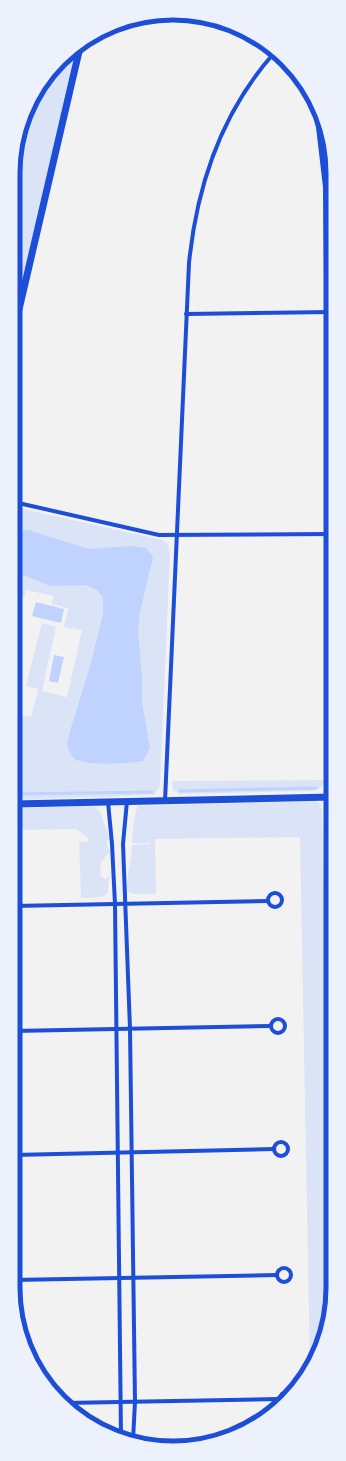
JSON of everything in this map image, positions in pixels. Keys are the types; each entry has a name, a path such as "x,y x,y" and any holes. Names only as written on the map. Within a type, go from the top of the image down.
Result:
{"main road":[{"path":"20,305 79,53"},
{"path":"20,804 326,798"}],"street":[{"path":"165,800 186,314 192,233 199,196 210,161 235,107 250,83 272,56"},
{"path":"186,314 326,312 325,187 320,140 316,118"},
{"path":"20,503 159,535 326,534"},
{"path":"127,801 123,844 130,1029 135,1402 133,1436"},
{"path":"108,802 115,904 122,1402 121,1432"},
{"path":"20,906 267,901"},
{"path":"20,1031 271,1026"},
{"path":"20,1155 273,1149"},
{"path":"20,1280 276,1275"},
{"path":"72,1403 276,1401"}],"shaded area":[{"path":"79,53 20,305 20,163 25,133 40,96 58,72"},
{"path":"20,508 162,540 168,544 170,553 160,786 154,795 20,800 20,715 31,717 38,689 26,686 42,623 56,627 42,691 67,697 82,630 64,627 68,608 52,604 53,596 26,590 24,598 20,597"},
{"path":"324,780 322,787 313,791 180,794 173,790 172,781"},
{"path":"316,801 320,804 322,812 326,964 326,1298 321,1328 310,1356 300,837 155,839 156,894 135,894 127,892 132,845 150,844 149,838 149,843 132,843 138,806"},
{"path":"95,806 101,814 110,840 107,840 109,852 100,864 101,877 105,879 109,875 108,893 102,897 81,898 79,842 89,841 87,837 76,829 20,830 20,808"}],"water":[{"path":"28,530 89,549 132,546 146,548 153,557 140,612 138,632 142,677 142,702 150,748 143,761 108,764 89,763 74,759 67,746 70,731 91,663 103,614 103,597 97,590 86,585 50,586 20,574 20,531"},
{"path":"36,602 64,609 61,623 32,616"},
{"path":"54,655 64,657 58,683 49,681"}],"waterway":[{"path":"180,791 316,788"},
{"path":"20,794 152,792"}]}
